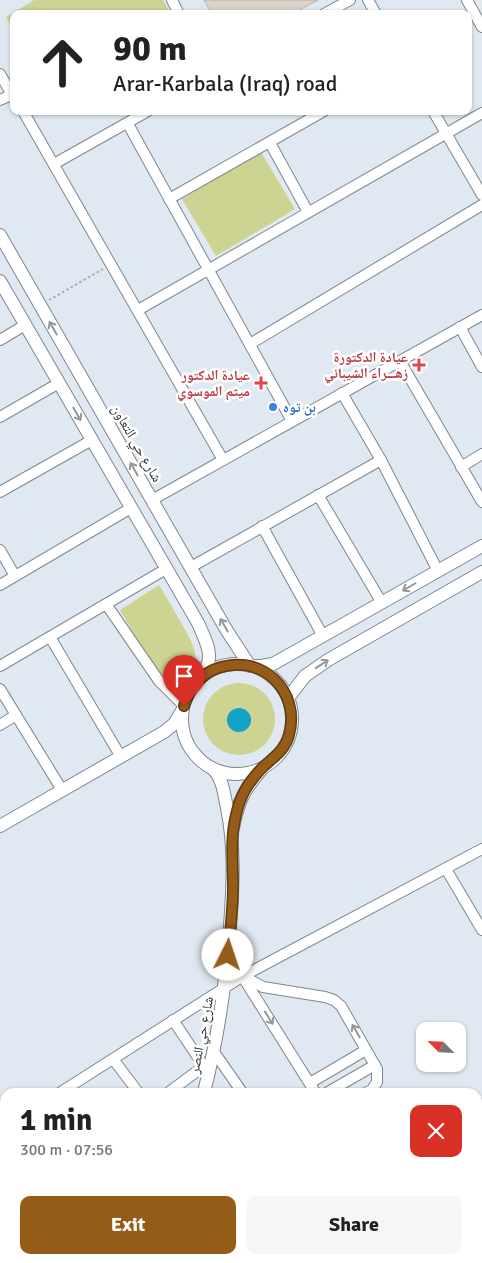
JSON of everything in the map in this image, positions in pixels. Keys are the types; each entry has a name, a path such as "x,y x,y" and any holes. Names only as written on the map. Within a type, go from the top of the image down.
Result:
{"main road":[{"name":"شارع حي التعاون","path":"0,235 227,631 250,666"},
{"path":"0,281 198,623 207,646 210,660 209,666 189,694 177,720 164,732"},
{"path":"250,666 273,664 482,546"},
{"path":"288,698 305,676 328,660 482,572"},
{"path":"196,683 216,669 227,665 239,664 260,669 273,678 288,698 292,724 289,738 283,750 249,783 240,800 232,833"},
{"path":"184,706 182,724 185,736 198,758 221,772 238,774 263,768"},
{"path":"0,826 164,732 173,729 185,736"},
{"path":"213,768 222,786 232,833"},
{"name":"شارع حي النصر","path":"204,1088 206,1070 214,1052 225,987 233,888 232,833"}],"street":[{"path":"331,10 350,0"},
{"path":"467,0 482,27"},
{"path":"0,74 10,91"},
{"path":"138,310 482,112"},
{"path":"25,115 223,460"},
{"path":"54,164 142,115"},
{"path":"170,199 317,115"},
{"path":"435,115 482,195"},
{"path":"128,124 292,421"},
{"path":"270,142 308,212"},
{"path":"250,344 482,205"},
{"path":"152,500 482,315"},
{"path":"0,340 25,325"},
{"path":"460,327 482,367"},
{"path":"400,361 482,502"},
{"path":"0,417 59,383"},
{"path":"342,393 381,460 438,571"},
{"path":"0,492 92,440"},
{"path":"461,467 482,454"},
{"path":"191,567 381,460"},
{"path":"318,495 382,603"},
{"path":"0,585 131,508"},
{"path":"262,526 324,636"},
{"path":"0,550 15,576"},
{"path":"0,666 166,569"},
{"path":"106,604 158,681 184,706"},
{"path":"50,637 121,756"},
{"path":"0,689 62,790"},
{"path":"0,725 16,715"},
{"path":"67,1088 243,976 482,850"},
{"path":"446,869 482,930"},
{"path":"243,976 263,987 312,994 334,1000 341,1006 376,1065 378,1072 377,1082 373,1088"},
{"path":"243,976 313,1088"},
{"path":"173,1020 206,1070 176,1088"},
{"path":"310,1083 366,1050"},
{"path":"214,1052 239,1088"},
{"path":"112,1059 135,1088"},
{"path":"335,1088 376,1065"}],"path":[{"path":"40,305 111,264"}],"green space":[{"path":"34,0 163,0 169,10 18,10"},
{"path":"10,15 10,24 6,17"},
{"path":"261,152 295,209 216,256 182,199"},
{"path":"159,585 188,635 195,653 194,669 178,681 156,673 120,610"},
{"path":"239,683 259,689 269,699 275,719 269,739 259,749 239,755 219,749 209,739 203,719 209,699 219,689"}],"water":[{"path":"234,708 244,708 251,715 251,725 244,732 234,732 227,725 227,715"}],"building":[{"path":"204,0 318,0 299,10 210,10"}],"place":[{"name":"عيادة الدكتورة زهـــراء الشيباني","path":"419,365"},
{"name":"عيادة الدكتور ميثم الموسوي","path":"261,383"},
{"name":"بن توه","path":"273,407"}],"route":[{"path":"184,706 196,683 205,675 227,665 239,664 260,669 277,681 288,698 291,711 292,724 289,738 283,750 249,783 240,800 235,816 232,833 233,888 228,955"}]}
